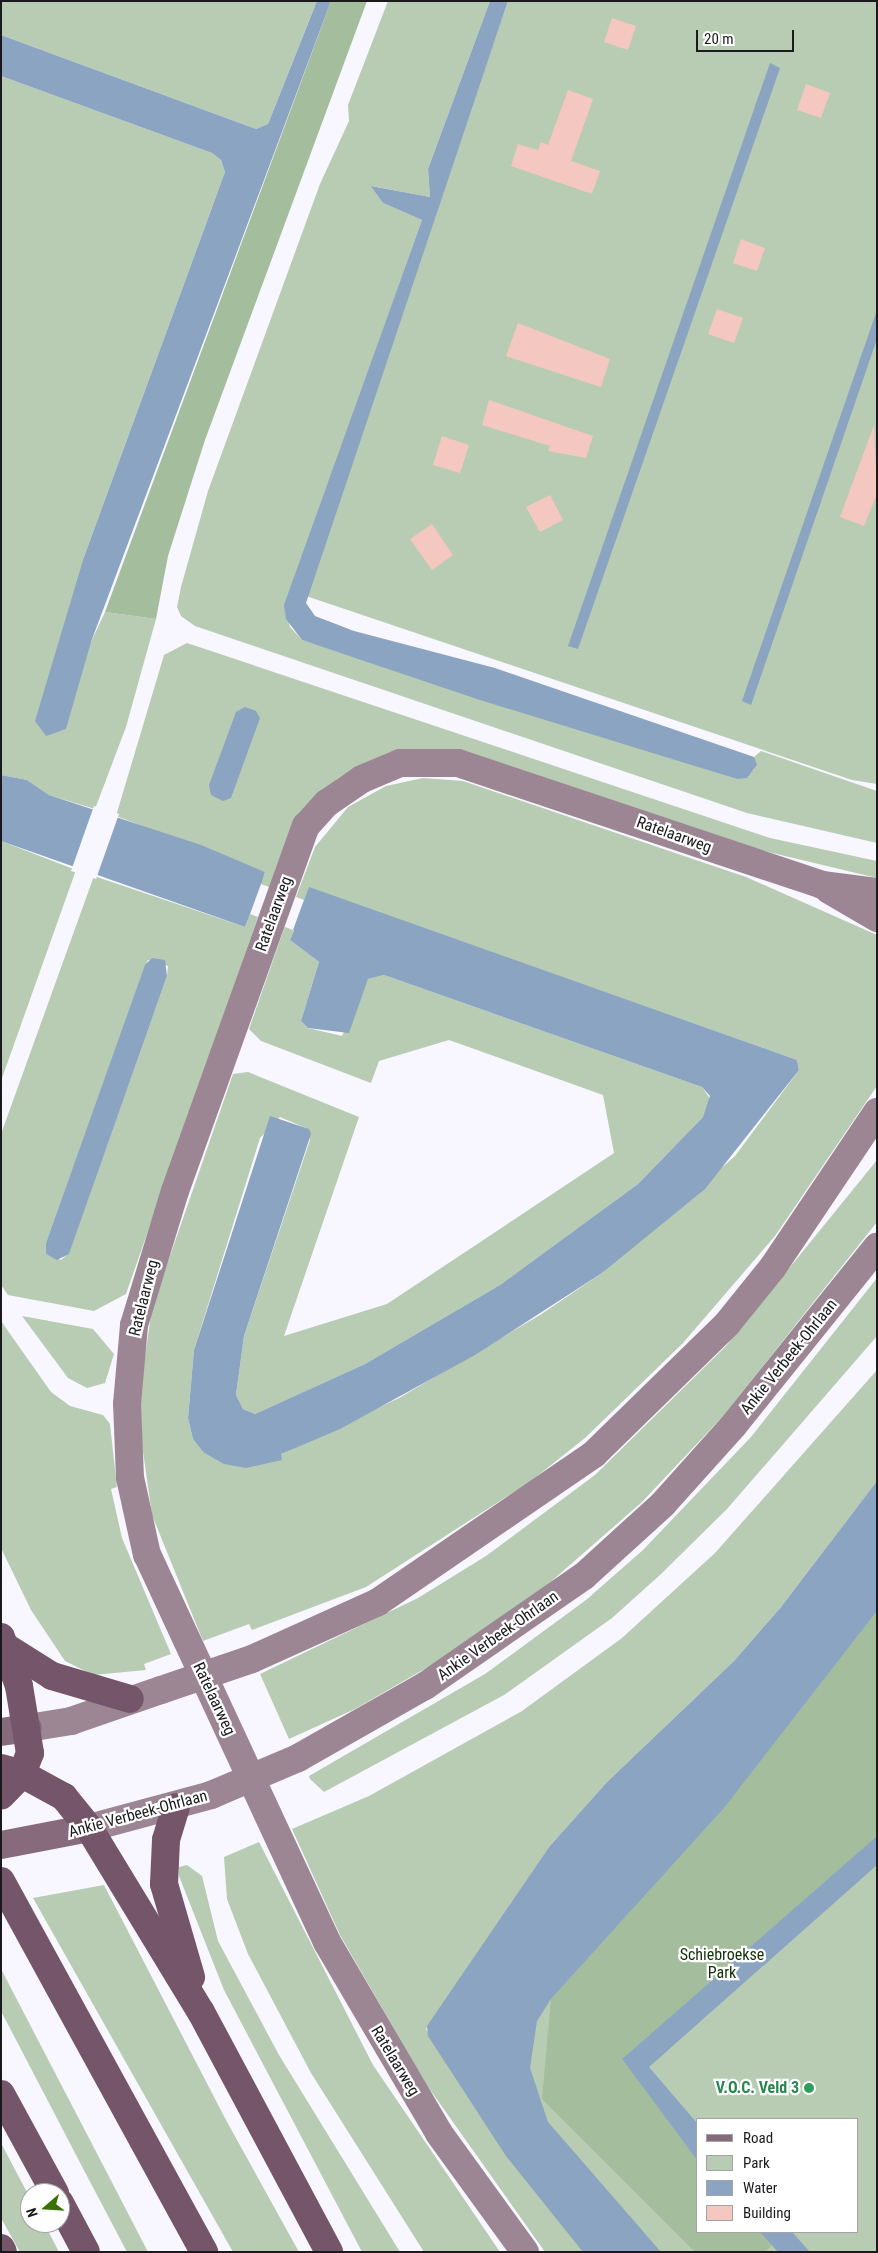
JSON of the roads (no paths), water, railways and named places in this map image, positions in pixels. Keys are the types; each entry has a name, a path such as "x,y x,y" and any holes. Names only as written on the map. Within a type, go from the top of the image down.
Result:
{"highway":[{"path":"4,1642 52,1676 130,1699"},
{"path":"4,1642 28,1728 30,1754 10,1778 64,1797 89,1828 202,2012 329,2252"},
{"path":"176,1806 166,1840 164,1884 202,2012"},
{"path":"1,1881 204,2252"},
{"path":"1,2094 50,2183"},
{"path":"70,2222 86,2252"},
{"path":"1,2248 3,2252"}],"main road":[{"path":"1,1732 28,1728"},
{"name":"Ankie Verbeek-Ohrlaan","path":"1,1845 46,1838 89,1828"}],"street":[{"name":"Ratelaarweg","path":"525,2252 439,2133 327,1942 147,1555 130,1478 127,1404 134,1325 175,1191 306,826 327,803 362,779 400,763 428,760 458,763 822,885 877,892"},
{"name":"Ratelaarweg","path":"822,885 877,918"},
{"path":"28,1728 71,1721 130,1699 252,1659 378,1602 484,1534 594,1454 727,1324 832,1180 877,1112"},
{"path":"832,1180 877,1137"},
{"name":"Ankie Verbeek-Ohrlaan","path":"89,1828 211,1795 298,1758 425,1686 584,1576 663,1504 733,1426 877,1247"}],"water":[{"path":"317,1 331,1 91,642 66,729 46,736 35,721 84,557 225,172 221,160 212,153 1,76 1,35 256,129 268,124"},
{"path":"490,1 508,1 306,603 315,616 354,631 495,668 754,757 757,765 747,778 737,779 480,700 302,640 286,619 284,605 422,220 383,203 371,186 430,197 428,169"},
{"path":"770,63 780,68 578,649 568,646"},
{"path":"877,310 877,339 751,705 742,701"},
{"path":"245,707 256,711 260,718 231,798 223,801 211,795 209,785 236,712"},
{"path":"1,775 27,780 49,795 201,845 265,872 261,885 304,900 309,887 797,1060 799,1070 705,1189 602,1273 475,1355 340,1429 281,1454 282,1460 246,1468 224,1464 203,1452 193,1439 188,1418 194,1350 270,1116 309,1129 311,1134 244,1336 236,1395 243,1409 255,1414 365,1364 500,1285 638,1184 703,1117 710,1096 702,1087 384,975 368,979 349,1033 308,1028 301,1021 319,962 290,940 294,930 250,914 245,927 1,841"},
{"path":"152,958 165,960 167,976 69,1254 57,1260 46,1254 46,1243 145,965"},
{"path":"877,1481 877,1611 724,1808 551,1999 537,2021 530,2068 548,2122 661,2252 583,2252 506,2156 428,2036 427,2026 549,1847 607,1782 734,1661 781,1607"},
{"path":"877,1836 877,1865 649,2067 696,2122 696,2159 622,2059"},
{"path":"761,2233 793,2233 810,2252 778,2252"}],"place":[{"name":"V.O.C. Veld 3","path":"809,2088"}],"park label":[{"name":"Schiebroekse Park","path":"722,1964"}]}
